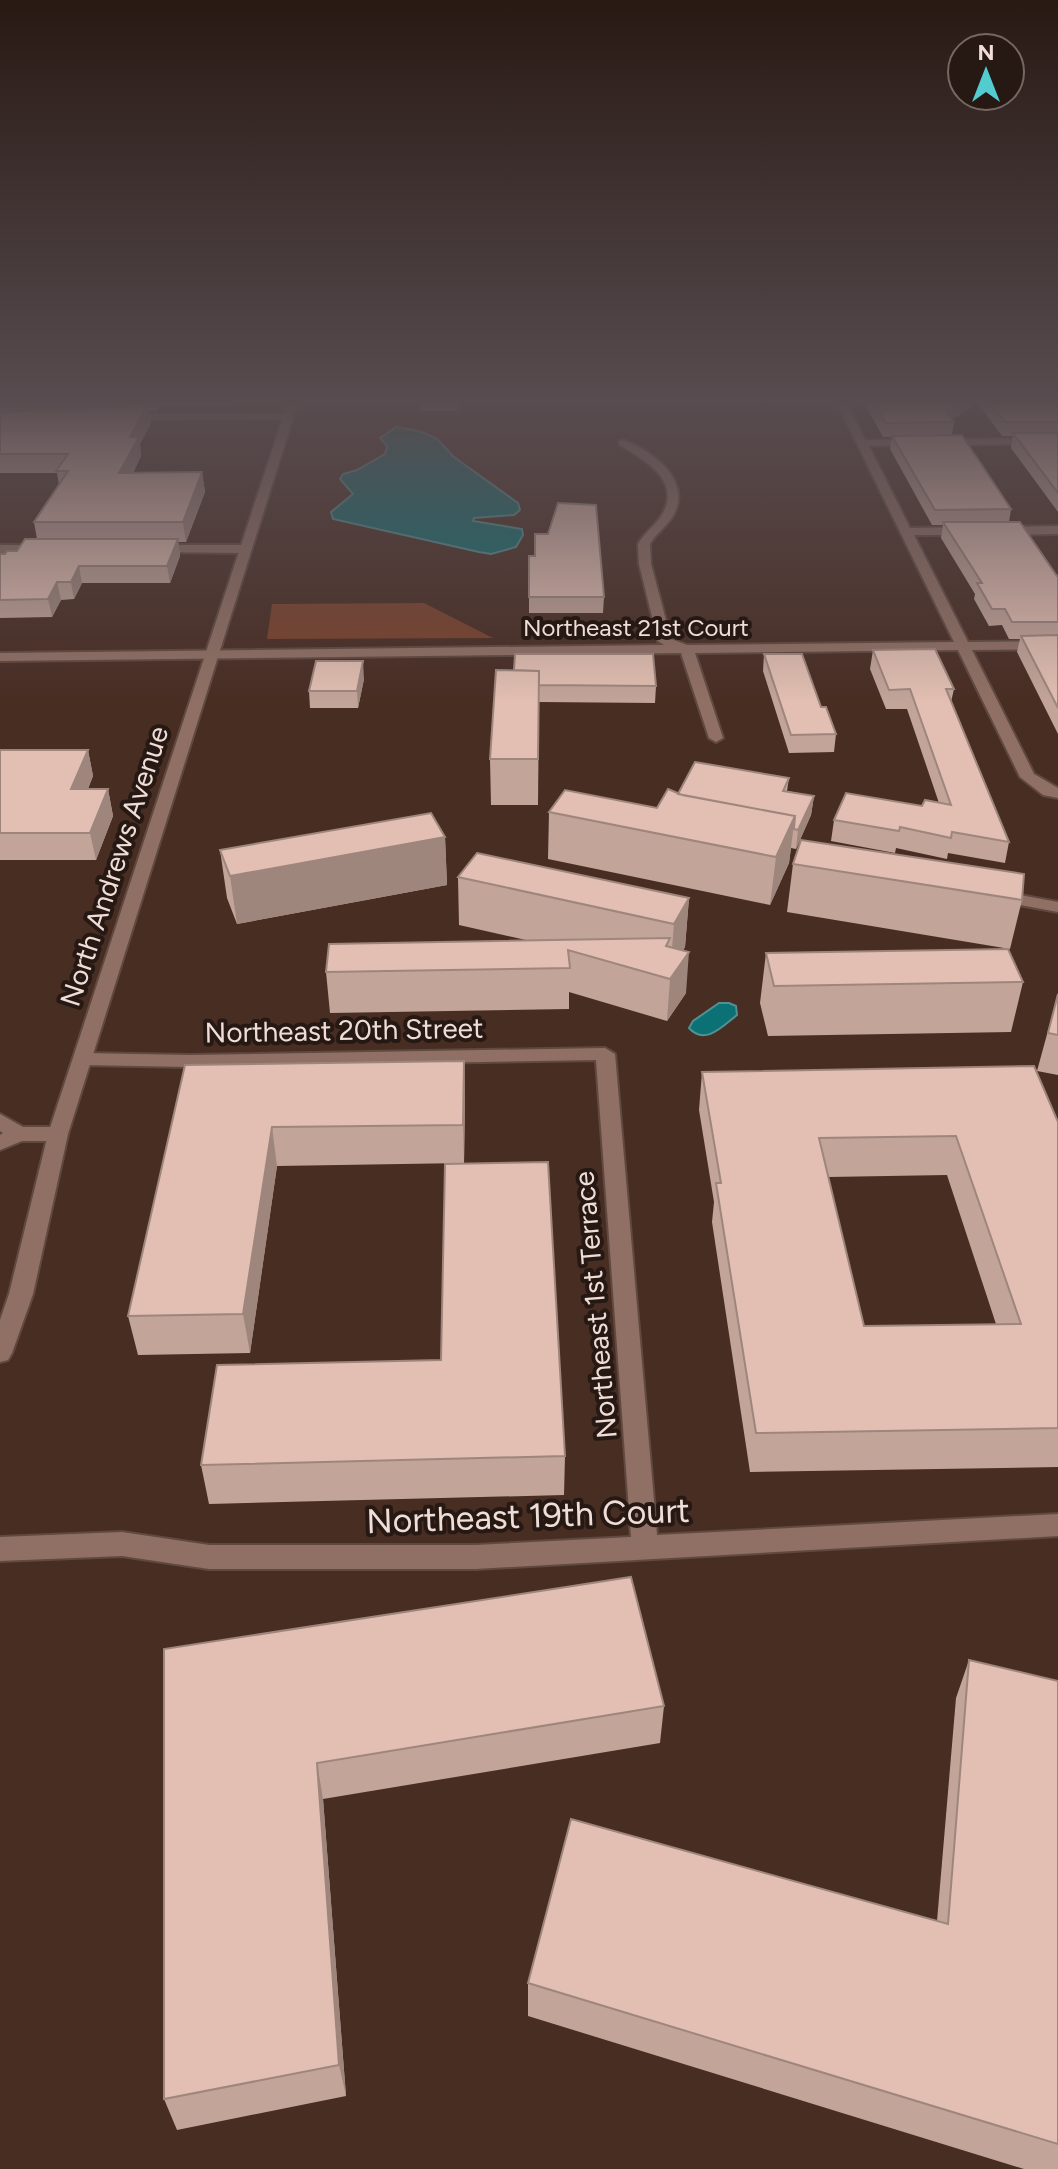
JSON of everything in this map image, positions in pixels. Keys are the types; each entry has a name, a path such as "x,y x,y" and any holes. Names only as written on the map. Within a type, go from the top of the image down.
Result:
{"street":[{"name":"North Andrews Avenue","path":"0,1353 21,1294 58,1134 262,500"},
{"path":"674,500 670,511 647,537 643,551 665,641 687,650 716,738"},
{"path":"890,500 1028,777 1054,793"},
{"path":"906,532 1058,530"},
{"path":"0,549 60,549"},
{"path":"135,549 246,549"},
{"name":"Northeast 21st Court","path":"0,657 1058,645"},
{"path":"982,893 1058,907"},
{"name":"Northeast 20th Street","path":"83,1059 190,1061 605,1054"},
{"name":"Northeast 1st Terrace","path":"605,1054 645,1550"},
{"path":"0,1121 10,1138 58,1134"},
{"name":"Northeast 19th Court","path":"0,1549 122,1544 209,1557 476,1557 1058,1525"}],"shaded area":[{"path":"424,603 493,638 267,639 272,604"}],"water":[{"path":"345,500 514,500 520,510 514,515 474,518 473,521 522,529 523,535 516,547 491,554 333,519 331,512"},
{"path":"719,1003 736,1006 737,1015 708,1035 695,1033 689,1028 693,1021"}],"building":[{"path":"49,500 191,500 183,522 34,522"},
{"path":"929,500 1005,500 1011,509 935,510"},
{"path":"558,503 596,505 604,597 529,597 529,556 535,556 535,534 548,534"},
{"path":"943,522 1020,522 1058,576 1058,622 1012,622 1005,609 992,609 977,583 982,583"},
{"path":"25,539 178,539 167,566 79,566 71,582 57,582 48,599 0,600 0,554 17,551"},
{"path":"1058,635 1058,708 1021,636"},
{"path":"935,649 954,689 946,689 1009,842 952,832 951,838 900,827 899,831 834,820 846,793 922,806 925,800 951,805 910,689 889,690 873,650"},
{"path":"515,654 653,654 656,686 539,685 539,671 514,670"},
{"path":"764,654 802,654 821,707 826,707 836,734 791,735"},
{"path":"316,661 363,661 357,691 309,691"},
{"path":"496,670 539,671 538,759 490,759"},
{"path":"0,750 88,750 71,789 108,789 90,833 0,833"},
{"path":"695,762 789,778 783,791 814,796 798,830 794,829 795,816 678,794"},
{"path":"668,789 682,795 795,816 776,857 549,812 565,790 657,808"},
{"path":"431,813 445,837 230,876 220,850"},
{"path":"801,840 1024,874 1022,900 793,864"},
{"path":"477,853 689,898 674,924 458,877"},
{"path":"670,938 666,946 689,952 670,979 568,950 570,968 326,972 329,944"},
{"path":"1008,949 1023,982 774,986 766,953"},
{"path":"1058,994 1058,1035 1048,1033"},
{"path":"464,1061 463,1125 272,1127 243,1314 128,1316 185,1065"},
{"path":"1034,1066 1058,1122 1058,1428 756,1433 716,1183 721,1183 702,1072","holes":["956,1136 1021,1324 864,1326 819,1138"]},
{"path":"548,1162 565,1456 201,1465 217,1365 441,1360 445,1164"},
{"path":"631,1577 664,1706 317,1763 339,2065 164,2099 164,1649"},
{"path":"969,1660 1058,1681 1058,2144 528,1983 571,1819 948,1924"}]}
